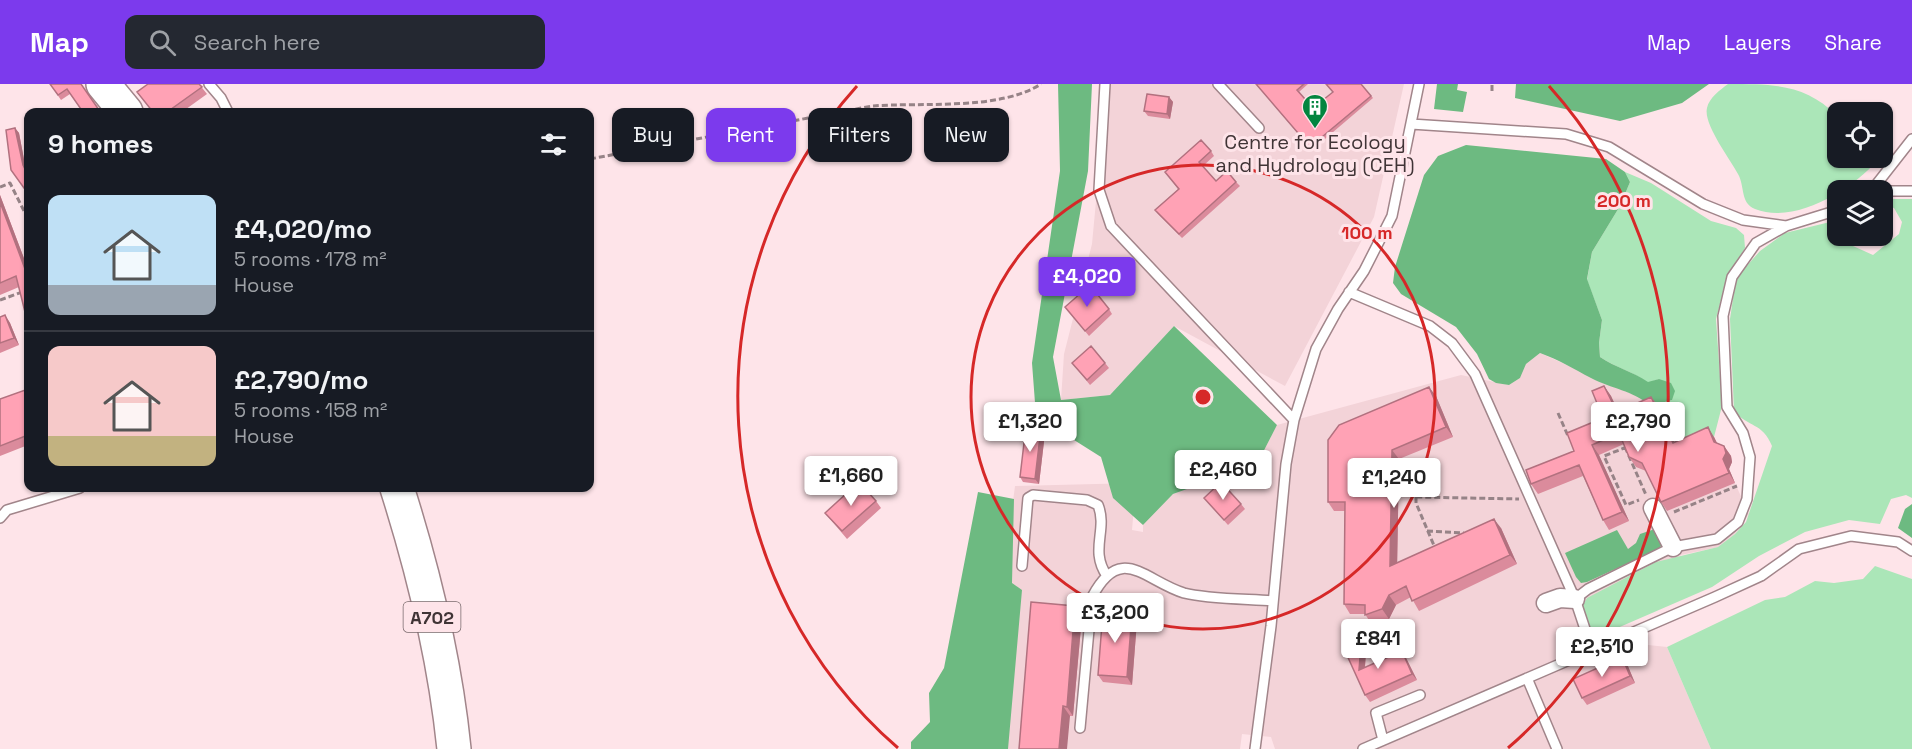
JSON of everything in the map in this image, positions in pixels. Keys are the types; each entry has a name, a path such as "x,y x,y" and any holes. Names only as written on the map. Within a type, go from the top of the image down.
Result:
{"highway":[{"path":"103,84 123,108"},
{"name":"A702","path":"399,492 418,556 449,700 454,749"}],"street":[{"path":"1652,508 1673,547"},
{"path":"1546,603 1560,598 1575,599"}],"lane":[{"path":"209,84 226,108"},
{"path":"1105,84 1099,190 1111,225 1294,420"},
{"path":"1218,84 1259,128"},
{"path":"1254,746 1273,601 1286,464 1294,420 1316,349 1364,271 1392,216 1419,84"},
{"path":"1411,123 1493,126 1566,134 1609,147 1703,204 1743,220 1786,226"},
{"path":"1880,180 1912,139"},
{"path":"1893,191 1912,191"},
{"path":"1575,599 1588,589 1673,547 1717,539 1738,522 1750,481 1750,457 1743,433 1727,407 1723,316 1732,277 1756,243 1786,226 1827,213"},
{"path":"1349,292 1430,326 1452,343 1475,374 1575,599 1592,650"},
{"path":"0,518 7,510 67,492"},
{"path":"1022,566 1028,498 1033,495 1087,500 1098,505 1101,512 1098,556 1107,576"},
{"path":"1363,749 1381,744 1761,576 1798,549 1851,536 1898,542 1912,551"},
{"path":"1080,728 1092,597 1100,582 1115,570 1132,567 1184,593 1273,601"},
{"path":"1527,678 1557,749"},
{"path":"1381,744 1376,713 1420,695"}],"path":[{"path":"594,158 872,106 908,103 959,105 1028,93 1041,84"},
{"path":"1492,84 1492,91"},
{"path":"0,187 10,183 24,211"},
{"path":"0,300 24,291"},
{"path":"1558,413 1570,442"},
{"path":"1633,444 1604,456 1626,506 1652,508 1750,481"},
{"path":"1625,447 1652,508"},
{"path":"1399,492 1416,497 1518,499 1529,495"},
{"path":"1416,497 1438,557"},
{"path":"1427,531 1475,534"}],"shaded area":[{"path":"1107,84 1404,84 1374,217 1285,386 1174,326 1110,395 1061,400 1064,354 1092,244"},
{"path":"1540,353 1641,398 1651,406 1659,406 1679,452 1714,437 1749,514 1735,534 1719,547 1681,555 1592,639 1667,647 1711,749 1275,749 1271,737 1242,734 1240,749 981,749 1015,486 1136,483 1132,530 1143,532 1143,525 1173,494 1257,464 1277,425 1461,375 1509,385 1520,378 1526,364"}],"green space":[{"path":"1058,84 1092,84 1088,171 1053,357 1061,400 1110,395 1174,326 1277,425 1257,464 1173,494 1143,525 1113,498 1101,457 1036,416 1032,363 1060,171"},
{"path":"1437,84 1458,84 1457,90 1467,92 1463,112 1434,109"},
{"path":"1516,84 1709,84 1682,103 1620,121 1515,98"},
{"path":"1728,84 1760,84 1801,92 1827,107 1827,168 1870,168 1857,180 1827,180 1827,199 1822,202 1788,212 1771,213 1755,209 1747,203 1738,174 1709,123 1707,108 1715,94"},
{"path":"1466,145 1606,159 1625,172 1630,182 1620,206 1592,252 1587,279 1602,320 1600,357 1648,382 1659,379 1671,383 1675,391 1672,400 1651,406 1637,396 1599,382 1540,353 1526,364 1520,378 1509,385 1496,383 1489,379 1477,354 1456,327 1401,294 1393,283 1395,267 1424,175 1438,156"},
{"path":"1625,172 1651,183 1711,221 1736,228 1744,235 1745,248 1727,277 1716,319 1722,406 1714,437 1679,452 1659,404 1672,400 1659,379 1648,383 1600,357 1602,320 1587,280 1592,252 1620,206 1630,182"},
{"path":"1893,199 1912,199 1912,498 1906,495 1891,499 1880,524 1849,520 1805,532 1759,556 1712,587 1592,639 1582,607 1587,598 1656,562 1718,547 1746,522 1772,446 1760,429 1734,411 1730,319 1736,278 1760,251 1785,233 1827,223 1827,246 1853,246 1873,255 1884,246 1893,246 1893,239 1899,234 1902,222 1894,208"},
{"path":"978,492 1014,499 1012,583 1022,590 1008,749 911,749 911,742 930,722 929,693 944,668"},
{"path":"1912,504 1912,538 1898,528 1905,509"},
{"path":"1658,528 1663,544 1657,550 1587,582 1581,583 1576,577 1565,553 1617,530 1628,549 1636,543 1640,534"},
{"path":"1875,566 1912,579 1912,749 1711,749 1667,647 1765,600 1785,597 1815,581 1834,583 1863,579"}],"building":[{"path":"50,84 81,84 98,108 80,108 67,89 58,95"},
{"path":"148,84 199,84 202,87 173,108 150,108 137,92"},
{"name":"Centre for Ecology and Hydrology (CEH)","path":"1256,84 1304,84 1297,90 1313,108 1333,92 1326,84 1361,84 1371,96 1310,147"},
{"path":"1147,94 1169,97 1167,114 1144,111"},
{"path":"15,128 24,167 24,188 11,170 6,130"},
{"path":"1201,140 1211,151 1199,162 1216,181 1227,171 1236,182 1179,234 1155,210 1179,189 1165,172"},
{"path":"0,202 24,266 24,308 16,276 0,283"},
{"path":"1090,285 1109,309 1085,331 1065,307"},
{"path":"5,315 14,338 0,343 0,317"},
{"path":"1091,346 1105,363 1087,380 1072,363"},
{"path":"1604,386 1617,412 1651,397 1673,443 1708,427 1714,442 1724,446 1726,453 1723,459 1729,473 1661,502 1642,463 1629,457 1619,433 1592,445 1622,512 1603,520 1579,465 1531,484 1526,470 1574,451 1567,433 1603,418 1592,391"},
{"path":"1429,387 1446,427 1392,450 1390,566 1494,519 1510,555 1412,601 1406,586 1389,595 1382,609 1365,615 1365,605 1344,604 1345,502 1328,502 1328,440 1339,425"},
{"path":"24,390 24,437 0,446 0,399"},
{"path":"1026,426 1041,428 1035,479 1020,477"},
{"path":"859,482 876,501 842,531 825,513"},
{"path":"1221,482 1241,504 1224,520 1204,498"},
{"path":"1031,602 1075,606 1067,707 1063,706 1059,749 1019,749"},
{"path":"1103,611 1132,614 1127,677 1098,675"},
{"path":"1346,644 1361,645 1359,670 1402,651 1412,674 1365,695 1346,653"},
{"path":"1622,657 1630,676 1582,698 1573,679"}],"place":[{"name":"Centre for Ecology and Hydrology (CEH)","path":"1315,130"}]}
